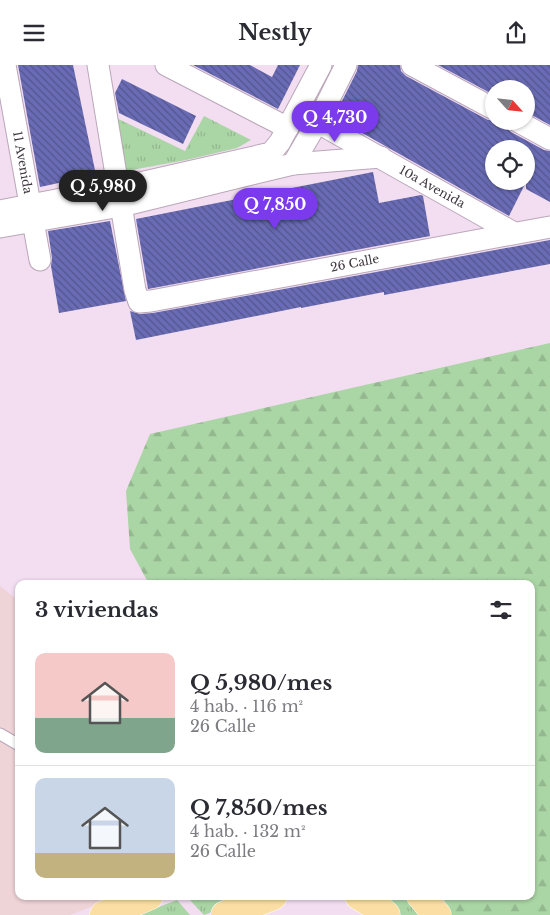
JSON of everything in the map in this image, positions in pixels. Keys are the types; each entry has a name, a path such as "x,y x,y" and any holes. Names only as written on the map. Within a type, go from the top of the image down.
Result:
{"main road":[{"path":"104,915 140,900"},
{"path":"225,915 263,900"},
{"path":"366,900 386,915"},
{"path":"424,900 437,915"}],"street":[{"name":"11 Avenida","path":"5,65 40,260"},
{"path":"98,65 120,197"},
{"name":"10a Avenida","path":"166,65 292,119 318,121 514,233"},
{"path":"120,197 271,153 321,65"},
{"path":"293,164 318,121 346,65"},
{"path":"412,65 485,104"},
{"path":"534,130 550,139"},
{"path":"0,227 32,213 293,164 381,157"},
{"name":"26 Calle","path":"120,197 135,290 139,301 160,299 550,227"},
{"path":"0,211 32,213"}],"lane":[{"path":"0,734 15,743"}],"shaded area":[{"path":"0,586 15,598 15,900 108,900 70,915 0,915"}],"green space":[{"path":"110,115 185,151 204,116 251,140 237,148 121,172"},
{"path":"550,343 550,915 450,915 437,900 535,900 535,580 147,580 130,549 126,491 150,434"},
{"path":"177,900 190,915 138,915"},
{"path":"190,900 243,900 204,915"},
{"path":"379,900 416,900 429,915 396,915"}],"building":[{"path":"18,65 73,65 96,175 40,187"},
{"path":"193,65 250,65 272,77 278,65 300,65 278,109"},
{"path":"358,65 400,65 401,71 406,76 485,118 485,130 509,130 526,140 485,140 485,190 522,190 509,216 334,117 357,71"},
{"path":"438,65 550,65 550,125 535,117 535,80 485,80 485,90"},
{"path":"122,79 196,116 183,144 119,113 115,93"},
{"path":"535,145 550,151 550,202 528,190 535,190"},
{"path":"373,172 379,203 423,196 430,236 148,289 136,219"},
{"path":"110,221 126,301 59,313 51,266 52,258 48,231"},
{"path":"550,240 550,264 384,295 384,292 301,307 136,340 130,311 140,314 153,313"}]}
